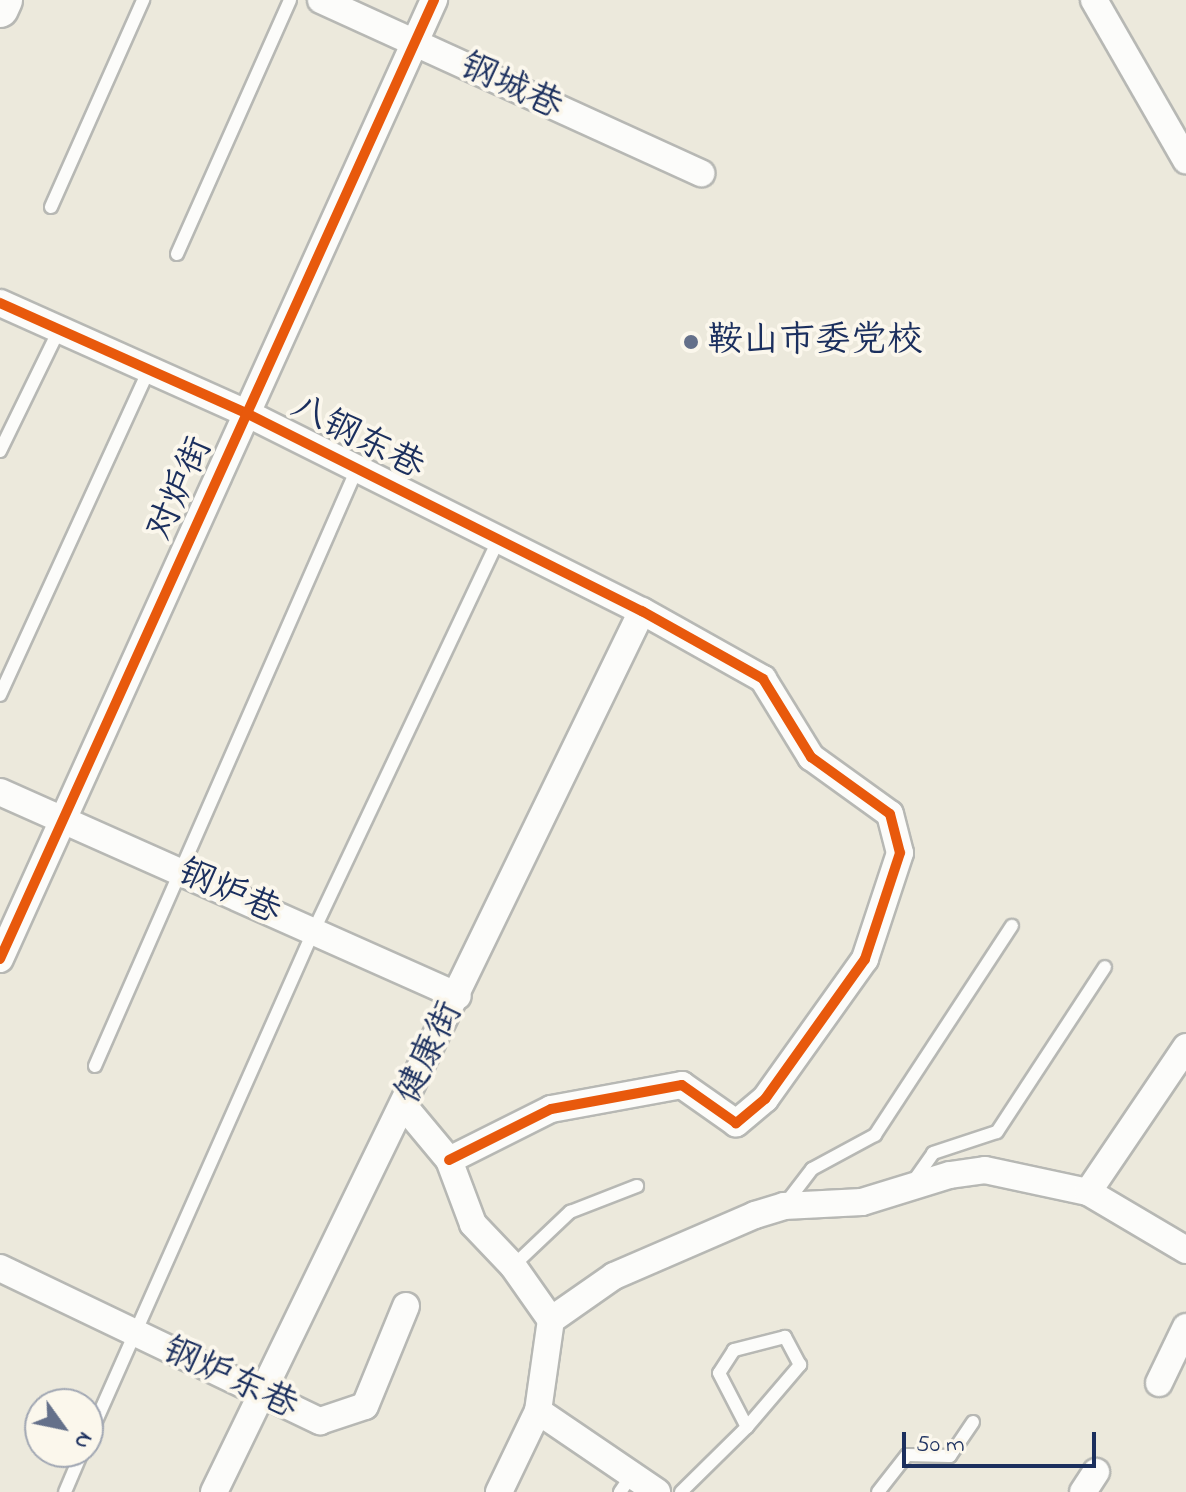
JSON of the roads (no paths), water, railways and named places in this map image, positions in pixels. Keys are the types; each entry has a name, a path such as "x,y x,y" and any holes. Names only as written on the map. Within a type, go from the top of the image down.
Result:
{"street":[{"path":"0,9 4,0"},
{"name":"钢城巷","path":"321,0 701,173"},
{"name":"对炉街","path":"0,959 434,0"},
{"path":"1094,0 1186,160"},
{"name":"八钢东巷","path":"0,303 246,413 642,611 763,679 811,757 890,814 900,853 865,959 765,1099 736,1123 682,1085 551,1109 449,1160"},
{"name":"健康街","path":"214,1492 458,996 642,611"},
{"name":"钢炉巷","path":"0,792 458,996"},
{"path":"1088,1192 1186,1047"},
{"path":"404,1106 449,1160 473,1224 513,1266 551,1320 538,1411 499,1492"},
{"path":"551,1320 614,1276 784,1206 862,1202 907,1191 950,1175 985,1170 1088,1192 1186,1250"},
{"name":"钢炉东巷","path":"5,1275 320,1421 365,1406 406,1306"},
{"path":"1159,1383 1186,1327"},
{"path":"538,1411 626,1483 657,1492"}],"lane":[{"path":"51,207 143,0"},
{"path":"177,254 290,0"},
{"path":"0,451 59,330"},
{"path":"0,695 149,370"},
{"path":"95,1066 357,469"},
{"path":"104,1403 314,930 498,540"},
{"path":"784,1206 812,1169 875,1135 1012,926"},
{"path":"907,1191 933,1153 997,1132 1105,967"},
{"path":"513,1266 570,1212 637,1186"},
{"path":"681,1492 747,1427 800,1365 785,1337 734,1350 719,1373 747,1427"},
{"path":"878,1492 907,1455 950,1456 973,1422"},
{"path":"65,1492 75,1468"}],"place":[{"name":"鞍山市委党校","path":"691,342"}]}
